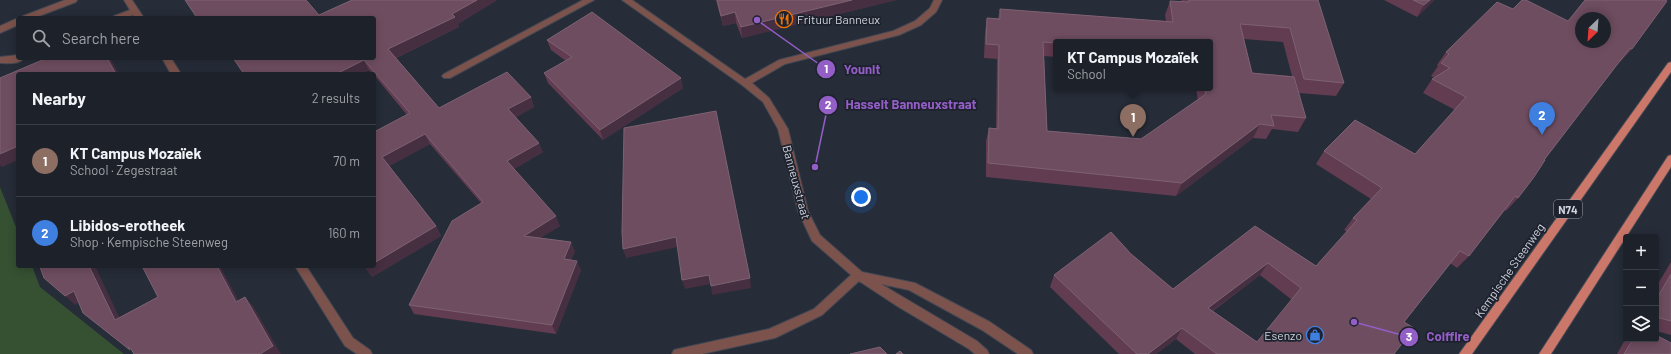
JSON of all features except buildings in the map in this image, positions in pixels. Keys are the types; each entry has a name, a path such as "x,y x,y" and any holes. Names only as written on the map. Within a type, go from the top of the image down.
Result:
{"main road":[{"name":"Kempische Steenweg","path":"1465,354 1671,65"},
{"path":"1546,354 1671,160"}],"street":[{"path":"31,16 73,0"},
{"path":"128,0 138,14 128,16"},
{"path":"447,76 590,0"},
{"name":"Banneuxstraat","path":"626,0 745,83 766,100 783,129 803,211 816,238 858,275 901,303 973,345 983,354"},
{"path":"745,83 782,62 896,33 918,23 933,10 938,0"},
{"path":"0,30 16,22"},
{"path":"0,60 16,60"},
{"path":"167,60 175,72"},
{"path":"301,268 349,342 366,354"},
{"path":"678,354 771,334 818,312 858,275"},
{"name":"Banneuxstraat","path":"858,275 910,286 986,326 1027,354"}],"green space":[{"path":"0,187 16,227 16,268 33,268 40,287 124,354 0,354"}],"place":[{"name":"Frituur Banneux","path":"784,19"},
{"name":"Younit","path":"757,20"},
{"name":"Libidos-erotheek","path":"1542,135"},
{"name":"KT Campus Mozaïek","path":"1133,137"},
{"name":"Hasselt Banneuxstraat","path":"815,167"},
{"name":"Coiffire","path":"1354,322"},
{"name":"Esenzo","path":"1315,335"}]}
